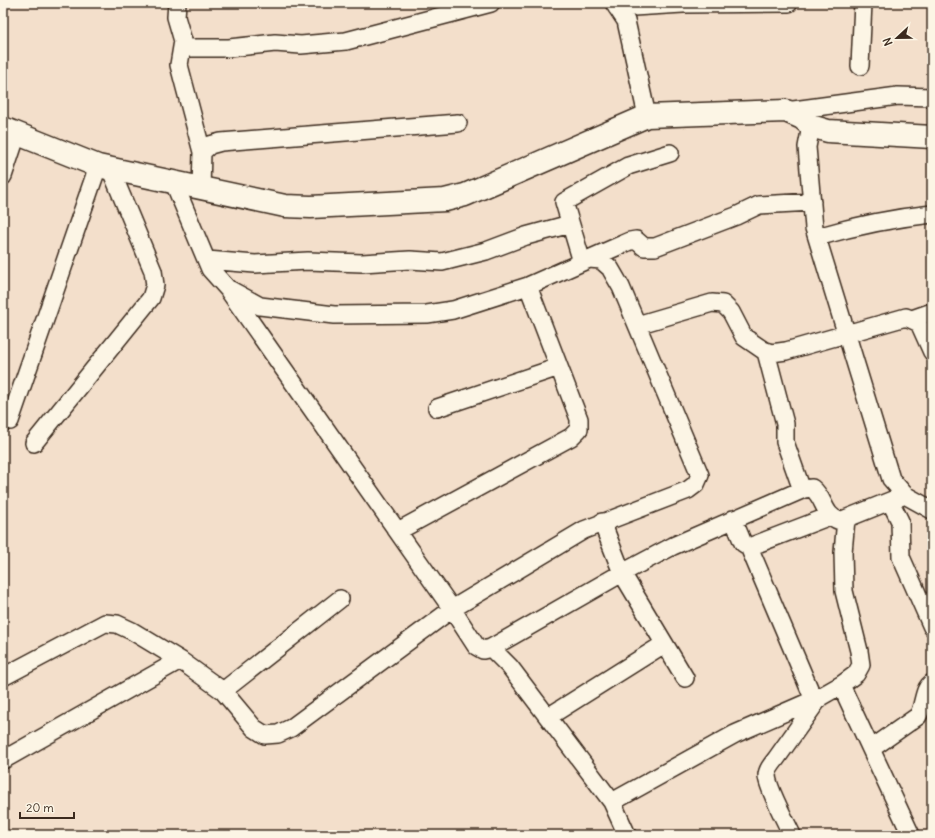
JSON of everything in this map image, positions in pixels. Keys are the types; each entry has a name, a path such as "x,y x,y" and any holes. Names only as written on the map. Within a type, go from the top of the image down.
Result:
{"street":[{"path":"177,3 176,17 184,48 180,55 179,65 202,152 201,188"},
{"path":"184,48 229,48 276,43 301,45 346,42 492,3"},
{"path":"616,5 789,3"},
{"path":"860,66 863,3"},
{"path":"616,5 626,21 647,116"},
{"path":"3,176 10,131 104,167 174,184 201,188 285,206 311,207 445,200 465,195 647,116 786,111 898,96 932,97"},
{"path":"786,111 802,118 811,126 828,131 932,137"},
{"path":"202,152 210,145 221,142 458,123"},
{"path":"811,126 807,147 814,228 892,479 897,498 900,521 901,557 932,627"},
{"path":"585,260 564,208 564,202 628,166 670,153"},
{"path":"10,421 104,167"},
{"path":"34,443 151,298 155,285 153,271 104,167"},
{"path":"174,184 210,269 227,288 398,531 476,646 483,650 491,648 622,573 673,546 802,490 812,488 838,517 843,552 844,591 861,665 856,674 842,685 817,698 735,734 612,802"},
{"path":"227,288 260,306 334,315 427,314 459,309 528,286 630,241 636,240 644,246 655,247 736,216 759,205 812,202"},
{"path":"817,237 855,226 910,216 932,214"},
{"path":"207,260 255,264 308,261 362,264 410,260 442,262 486,251 526,236 570,224"},
{"path":"3,677 105,623 117,624 132,631 180,660 223,691 254,728 265,735 278,734 291,728 452,609 584,530 688,490 696,484 700,475 621,287 610,268 601,260 585,260"},
{"path":"398,531 571,437 579,429 579,419 528,286"},
{"path":"637,325 712,303 723,304 731,312 744,337 766,352 771,353 786,351 906,317 919,323 932,352"},
{"path":"912,319 932,312"},
{"path":"766,352 785,424 785,442 802,490"},
{"path":"437,408 559,368"},
{"path":"748,547 897,498 932,510"},
{"path":"733,519 743,543 748,547 817,698"},
{"path":"602,522 622,573 685,678"},
{"path":"223,691 340,599"},
{"path":"548,717 664,644"},
{"path":"491,648 510,666 612,802 627,835"},
{"path":"3,760 180,660"},
{"path":"871,749 918,716 922,709 926,689 932,684"},
{"path":"842,685 911,835"},
{"path":"792,835 770,787 767,776 776,759 817,698"}]}
